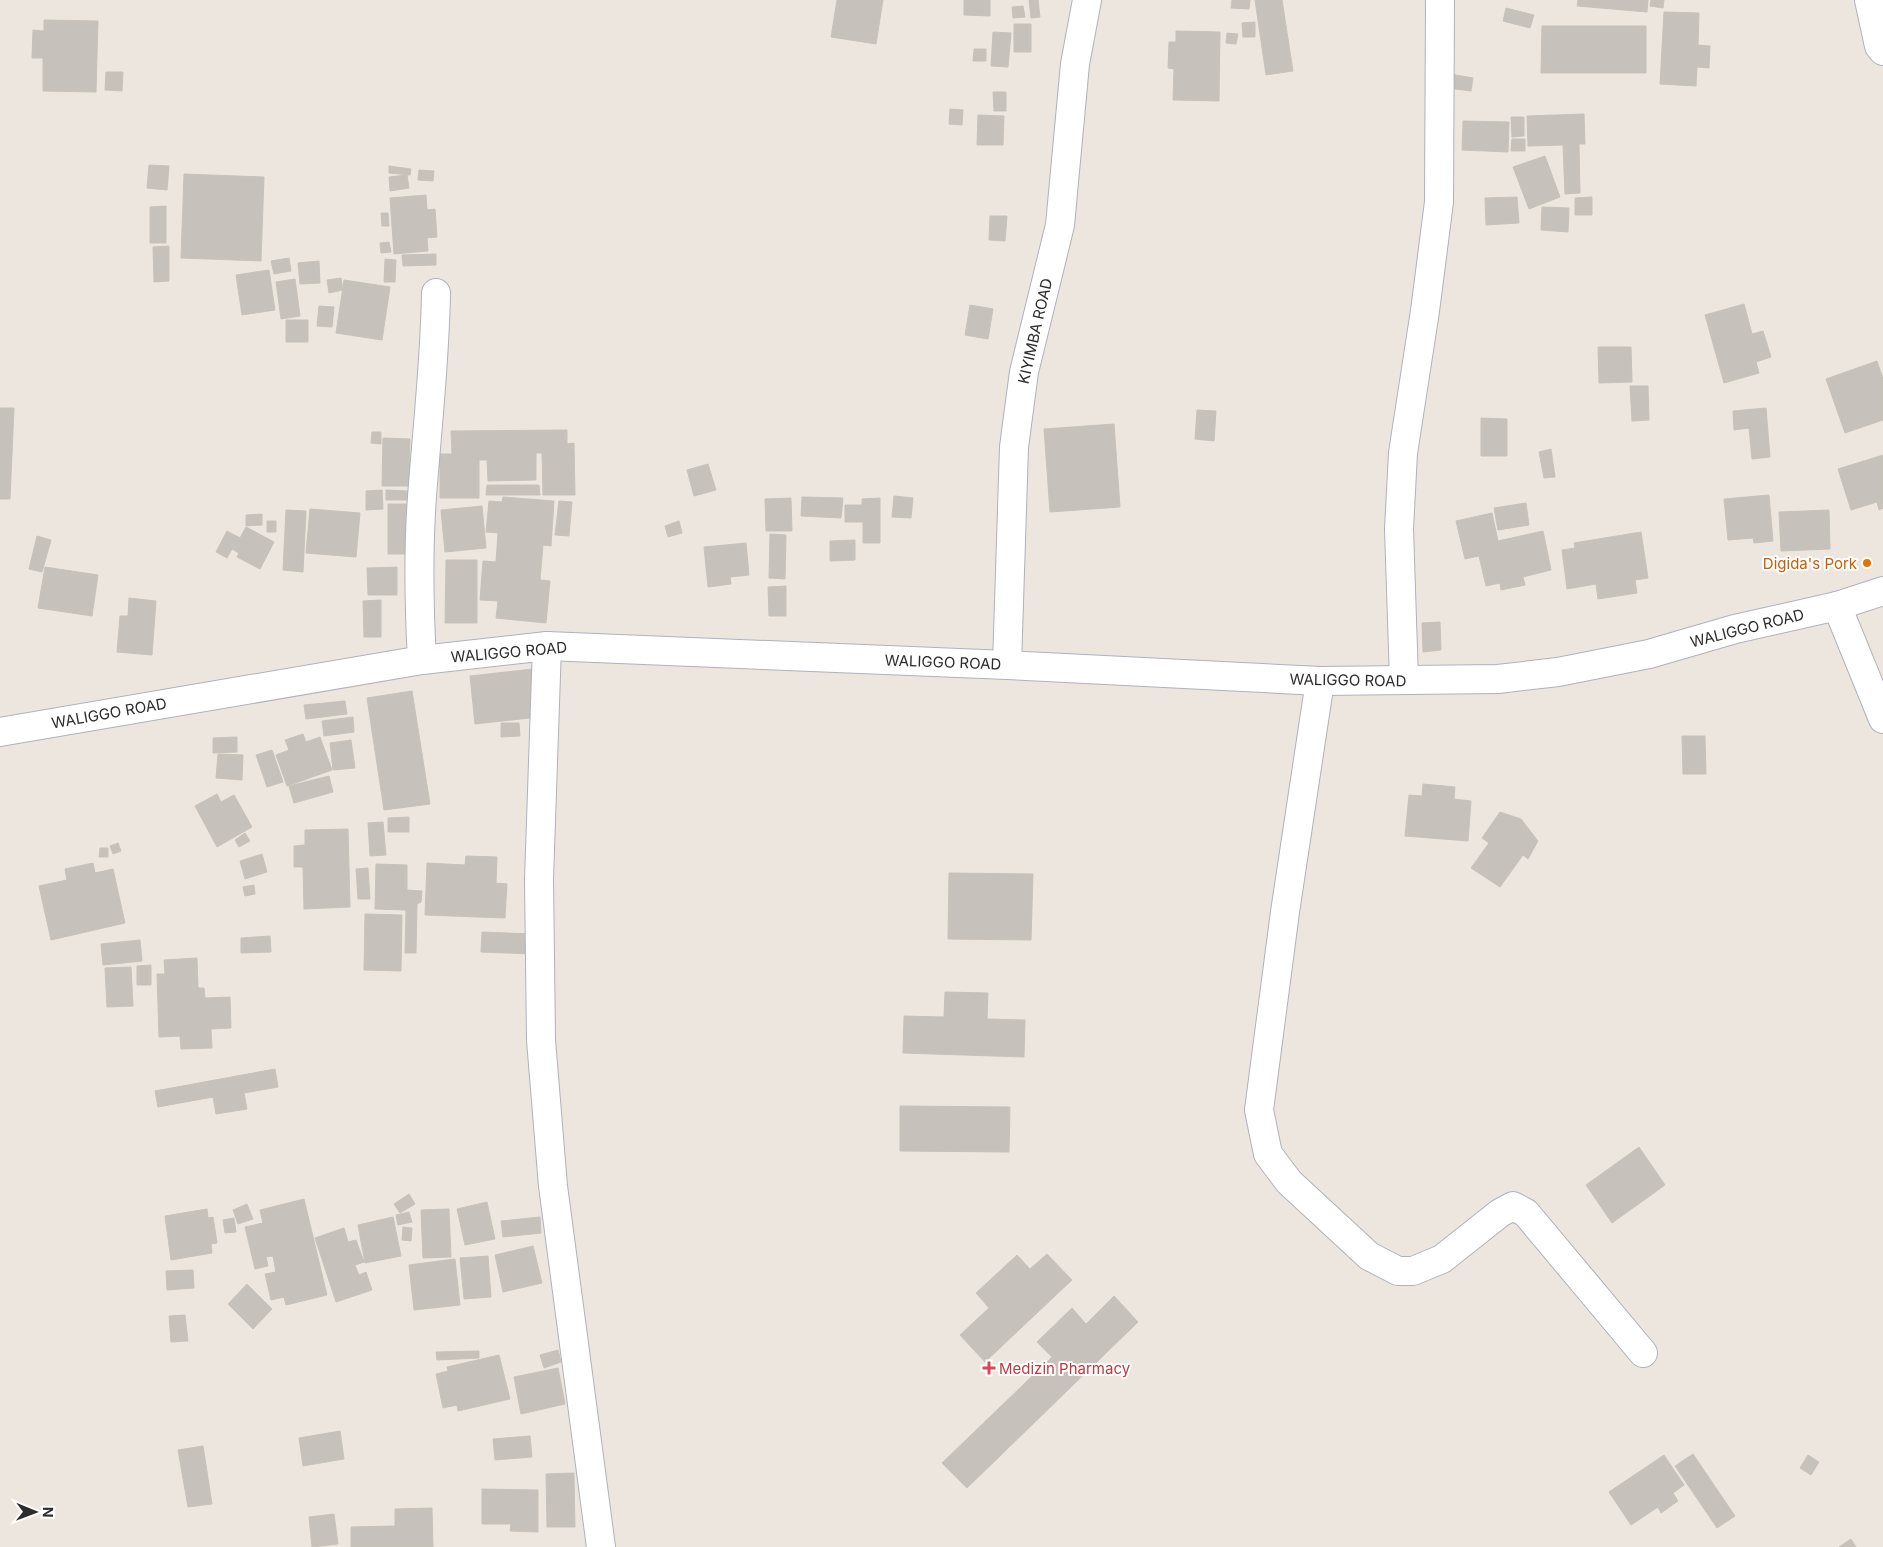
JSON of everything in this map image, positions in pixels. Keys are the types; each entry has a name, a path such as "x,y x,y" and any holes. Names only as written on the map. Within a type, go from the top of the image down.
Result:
{"street":[{"name":"KIYIMBA ROAD","path":"1007,665 1014,447 1024,372 1060,225 1075,64 1087,0"},
{"path":"1404,680 1399,529 1403,453 1425,311 1439,202 1440,0"},
{"path":"1870,0 1879,46 1883,51"},
{"path":"422,660 419,593 422,508 432,386 436,292"},
{"name":"WALIGGO ROAD","path":"0,732 422,660 547,646 1007,665 1320,681 1498,679 1558,672 1650,654 1736,629 1837,606 1883,590"},
{"path":"1837,606 1883,719"},
{"path":"547,646 539,879 540,1040 553,1186 601,1547"},
{"path":"1320,681 1285,912 1259,1110 1268,1154 1289,1182 1369,1256 1398,1271 1413,1271 1442,1259 1500,1213 1513,1206 1526,1213 1643,1353"}],"building":[{"path":"837,0 883,0 876,44 831,37"},
{"path":"964,0 990,0 990,16 964,15"},
{"path":"1029,0 1038,0 1040,17 1031,18"},
{"path":"1232,0 1250,0 1249,9 1231,8"},
{"path":"1255,0 1282,0 1293,71 1266,75"},
{"path":"1578,0 1648,0 1647,12 1577,6"},
{"path":"1651,0 1664,0 1663,8 1650,6"},
{"path":"1023,6 1025,17 1013,18 1012,7"},
{"path":"1506,8 1534,15 1530,28 1503,21"},
{"path":"1664,12 1699,13 1698,45 1710,46 1709,68 1697,67 1696,86 1660,84"},
{"path":"44,20 98,21 96,92 43,91 43,58 32,58 33,30 44,31"},
{"path":"1255,22 1255,37 1243,37 1242,23"},
{"path":"1014,24 1031,24 1031,52 1014,52"},
{"path":"1542,26 1646,26 1646,73 1541,73"},
{"path":"1176,31 1220,32 1219,101 1173,100 1174,69 1168,68 1169,42 1176,42"},
{"path":"993,32 1011,33 1008,67 991,66"},
{"path":"1227,33 1238,34 1236,44 1226,43"},
{"path":"974,49 986,49 986,61 973,61"},
{"path":"106,72 123,72 122,91 105,90"},
{"path":"1450,74 1473,78 1471,91 1448,88"},
{"path":"993,92 1006,92 1006,111 994,111"},
{"path":"950,109 963,110 962,125 949,124"},
{"path":"1584,114 1585,144 1579,144 1580,193 1565,194 1563,145 1528,146 1527,116"},
{"path":"978,115 1004,116 1003,145 977,145"},
{"path":"1511,117 1524,117 1524,136 1512,137"},
{"path":"1463,121 1509,122 1508,152 1462,150"},
{"path":"1512,139 1525,139 1525,151 1511,151"},
{"path":"1545,156 1560,197 1529,209 1513,167"},
{"path":"149,165 169,166 167,190 147,188"},
{"path":"389,166 411,169 410,175 389,173"},
{"path":"419,170 434,171 433,181 418,180"},
{"path":"184,174 264,177 261,261 181,258"},
{"path":"407,175 409,188 390,191 389,177"},
{"path":"426,195 427,210 435,209 437,237 427,238 428,251 394,254 390,198"},
{"path":"1517,197 1519,223 1486,225 1485,198"},
{"path":"1592,197 1592,215 1575,215 1575,198"},
{"path":"166,206 166,243 150,243 150,207"},
{"path":"1542,207 1569,208 1568,232 1541,230"},
{"path":"381,213 388,213 389,226 382,226"},
{"path":"990,216 1007,216 1005,241 989,240"},
{"path":"389,242 391,252 381,253 380,243"},
{"path":"169,246 169,281 154,282 153,247"},
{"path":"436,254 436,265 403,266 402,255"},
{"path":"289,258 291,271 274,274 271,261"},
{"path":"385,259 396,260 395,282 384,282"},
{"path":"319,261 320,283 300,284 298,263"},
{"path":"269,270 275,310 242,315 236,275"},
{"path":"341,278 343,290 329,293 327,280"},
{"path":"295,279 300,316 281,319 276,282"},
{"path":"344,280 390,287 382,340 336,333"},
{"path":"1744,304 1752,334 1763,331 1771,357 1756,362 1759,373 1724,383 1705,315"},
{"path":"970,305 993,309 988,339 965,335"},
{"path":"319,306 334,307 332,327 317,326"},
{"path":"286,320 308,320 308,342 286,342"},
{"path":"1598,347 1631,347 1632,382 1599,383"},
{"path":"1877,361 1883,379 1883,420 1845,433 1826,379"},
{"path":"1630,386 1648,386 1649,420 1632,421"},
{"path":"0,408 14,408 10,499 0,499"},
{"path":"1766,408 1770,457 1752,459 1749,428 1734,430 1733,411"},
{"path":"1197,410 1216,411 1214,441 1195,439"},
{"path":"1481,418 1507,419 1507,456 1481,456"},
{"path":"1114,424 1120,507 1050,512 1044,429"},
{"path":"567,430 567,444 574,443 575,495 543,495 542,453 536,453 536,480 488,481 487,460 479,460 479,498 440,498 440,467 435,467 435,454 452,454 451,431"},
{"path":"372,432 381,432 381,444 371,443"},
{"path":"383,438 410,439 409,486 382,486"},
{"path":"1551,449 1555,477 1544,478 1539,452"},
{"path":"1883,455 1883,508 1879,510 1877,502 1851,510 1838,469"},
{"path":"708,464 716,490 694,496 687,470"},
{"path":"487,485 539,485 540,495 486,495"},
{"path":"382,490 383,509 366,510 366,491"},
{"path":"386,490 408,491 408,500 386,500"},
{"path":"1769,495 1773,541 1754,543 1753,538 1728,540 1724,499"},
{"path":"894,496 913,498 911,518 892,517"},
{"path":"503,497 554,501 551,546 543,545 540,580 550,581 546,623 496,618 498,601 480,600 483,561 496,562 498,533 486,532 489,501 502,502"},
{"path":"802,497 843,498 841,518 801,516"},
{"path":"791,498 792,531 766,531 765,499"},
{"path":"880,498 880,543 863,543 863,522 845,522 845,505 862,505 862,499"},
{"path":"559,501 572,502 569,536 555,535"},
{"path":"1526,503 1529,525 1498,530 1494,508"},
{"path":"388,504 408,504 408,554 388,554"},
{"path":"482,506 486,548 445,552 441,510"},
{"path":"310,509 360,513 356,557 306,553"},
{"path":"286,510 306,511 303,572 283,570"},
{"path":"1829,510 1830,549 1781,551 1779,512"},
{"path":"1492,513 1498,541 1543,531 1551,570 1523,577 1525,585 1501,590 1500,583 1486,586 1479,556 1465,559 1456,521"},
{"path":"262,514 262,525 246,526 246,515"},
{"path":"267,521 276,521 276,532 267,532"},
{"path":"679,521 682,533 668,537 665,526"},
{"path":"246,527 274,542 260,569 237,557 239,553 232,549 227,558 216,552 227,531 240,538"},
{"path":"1641,532 1648,578 1635,580 1637,593 1598,599 1596,584 1567,589 1562,550 1575,548 1574,543"},
{"path":"770,534 786,535 785,579 769,578"},
{"path":"37,536 51,540 42,572 29,569"},
{"path":"855,540 855,560 830,561 830,541"},
{"path":"746,543 749,575 730,577 731,584 708,587 704,547"},
{"path":"446,560 477,560 477,623 445,623"},
{"path":"45,567 98,575 92,616 38,608"},
{"path":"397,567 397,595 368,595 367,568"},
{"path":"786,586 786,616 769,616 768,587"},
{"path":"129,598 156,601 152,655 117,652 120,616 128,616"},
{"path":"381,600 381,637 364,637 363,601"},
{"path":"1440,622 1441,650 1423,652 1422,623"},
{"path":"533,669 539,717 475,724 470,676"},
{"path":"412,691 430,804 384,810 367,698"},
{"path":"345,701 347,714 306,719 304,705"},
{"path":"353,717 354,732 324,736 322,721"},
{"path":"501,723 519,723 520,736 501,737"},
{"path":"303,734 306,742 320,737 332,770 287,786 276,755 289,750 285,740"},
{"path":"1682,736 1705,736 1706,774 1683,774"},
{"path":"237,737 237,752 213,753 213,738"},
{"path":"351,740 355,768 333,770 330,743"},
{"path":"272,750 283,782 267,787 256,755"},
{"path":"218,754 243,755 242,780 216,778"},
{"path":"329,776 333,792 294,803 289,786"},
{"path":"1423,784 1455,787 1454,799 1471,801 1468,841 1405,836 1409,795 1422,796"},
{"path":"217,794 221,802 234,795 252,827 217,847 195,806"},
{"path":"1500,812 1521,819 1538,841 1528,859 1523,855 1500,887 1471,868 1489,843 1482,838"},
{"path":"409,817 409,832 388,832 388,818"},
{"path":"383,822 386,855 370,856 368,823"},
{"path":"348,829 350,907 304,909 303,867 294,867 294,846 305,845 305,830"},
{"path":"245,833 250,841 239,847 235,840"},
{"path":"118,843 121,851 113,854 110,846"},
{"path":"100,848 108,848 108,857 99,857"},
{"path":"262,854 267,872 245,879 240,861"},
{"path":"466,856 497,857 496,883 507,884 505,918 425,915 427,863 465,865"},
{"path":"93,863 95,873 113,869 125,923 51,940 39,886 67,880 65,869"},
{"path":"376,864 407,865 407,890 422,891 421,902 417,904 416,953 405,953 406,910 375,909"},
{"path":"368,868 370,899 358,899 356,869"},
{"path":"949,873 1033,874 1031,940 948,939"},
{"path":"254,885 255,894 245,896 243,887"},
{"path":"365,914 402,915 401,971 364,970"},
{"path":"482,932 533,934 532,954 481,952"},
{"path":"270,936 271,952 241,953 241,938"},
{"path":"140,940 142,961 103,965 101,944"},
{"path":"197,958 198,988 204,988 205,998 230,997 231,1028 211,1029 212,1048 181,1049 180,1036 159,1037 157,974 165,974 164,960"},
{"path":"151,965 151,985 137,985 137,966"},
{"path":"131,967 133,1006 107,1007 105,968"},
{"path":"945,992 988,993 987,1019 1025,1020 1024,1057 903,1053 904,1016 944,1017"},
{"path":"275,1069 278,1087 244,1093 247,1109 216,1114 213,1097 158,1107 155,1091"},
{"path":"900,1106 1010,1107 1009,1152 900,1151"},
{"path":"1639,1147 1665,1185 1612,1223 1586,1185"},
{"path":"409,1194 415,1204 400,1213 394,1204"},
{"path":"304,1199 327,1295 286,1305 284,1297 271,1300 265,1274 276,1272 273,1256 266,1257 268,1266 255,1269 245,1227 263,1223 260,1210"},
{"path":"487,1202 495,1239 465,1245 457,1209"},
{"path":"247,1204 253,1219 238,1224 233,1210"},
{"path":"207,1209 208,1218 213,1217 217,1243 211,1244 212,1253 171,1260 165,1216"},
{"path":"449,1209 451,1257 423,1258 421,1210"},
{"path":"409,1212 412,1222 398,1225 396,1215"},
{"path":"393,1217 401,1256 365,1263 358,1225"},
{"path":"540,1217 541,1233 503,1237 501,1221"},
{"path":"234,1218 236,1232 225,1233 223,1220"},
{"path":"403,1227 412,1228 411,1241 402,1240"},
{"path":"344,1228 348,1242 356,1240 364,1262 355,1265 359,1275 366,1272 372,1290 336,1302 315,1238"},
{"path":"533,1246 542,1283 503,1292 495,1255"},
{"path":"1047,1254 1072,1280 985,1362 960,1335 989,1308 976,1293 1017,1255 1030,1269"},
{"path":"488,1256 491,1297 464,1299 460,1258"},
{"path":"455,1259 460,1305 414,1310 409,1265"},
{"path":"193,1270 194,1288 167,1290 166,1271"},
{"path":"247,1284 272,1309 253,1329 228,1304"},
{"path":"1114,1296 1138,1322 967,1488 942,1463 1052,1357 1037,1342 1072,1308 1086,1324"},
{"path":"185,1315 188,1341 171,1342 169,1316"},
{"path":"558,1350 561,1362 544,1368 540,1355"},
{"path":"479,1351 479,1358 437,1360 436,1352"},
{"path":"499,1355 510,1399 458,1411 457,1405 443,1408 436,1374 448,1371 447,1367"},
{"path":"558,1368 565,1404 521,1414 514,1377"},
{"path":"340,1431 344,1459 303,1466 299,1438"},
{"path":"530,1436 532,1457 495,1460 493,1439"},
{"path":"203,1446 212,1504 188,1507 178,1450"},
{"path":"1693,1454 1735,1516 1717,1528 1675,1466"},
{"path":"1664,1455 1684,1485 1673,1493 1678,1501 1661,1513 1658,1507 1631,1525 1609,1492"},
{"path":"1808,1455 1819,1462 1811,1475 1800,1468"},
{"path":"574,1473 575,1527 547,1527 546,1474"},
{"path":"482,1489 538,1490 538,1532 510,1531 511,1524 482,1524"},
{"path":"432,1508 433,1547 351,1547 351,1527 395,1526 395,1509"},
{"path":"334,1514 338,1544 312,1547 309,1517"},
{"path":"1851,1539 1856,1547 1839,1547"}],"place":[{"name":"Digida's Pork","path":"1867,563"},
{"name":"Medizin Pharmacy","path":"989,1368"}]}
